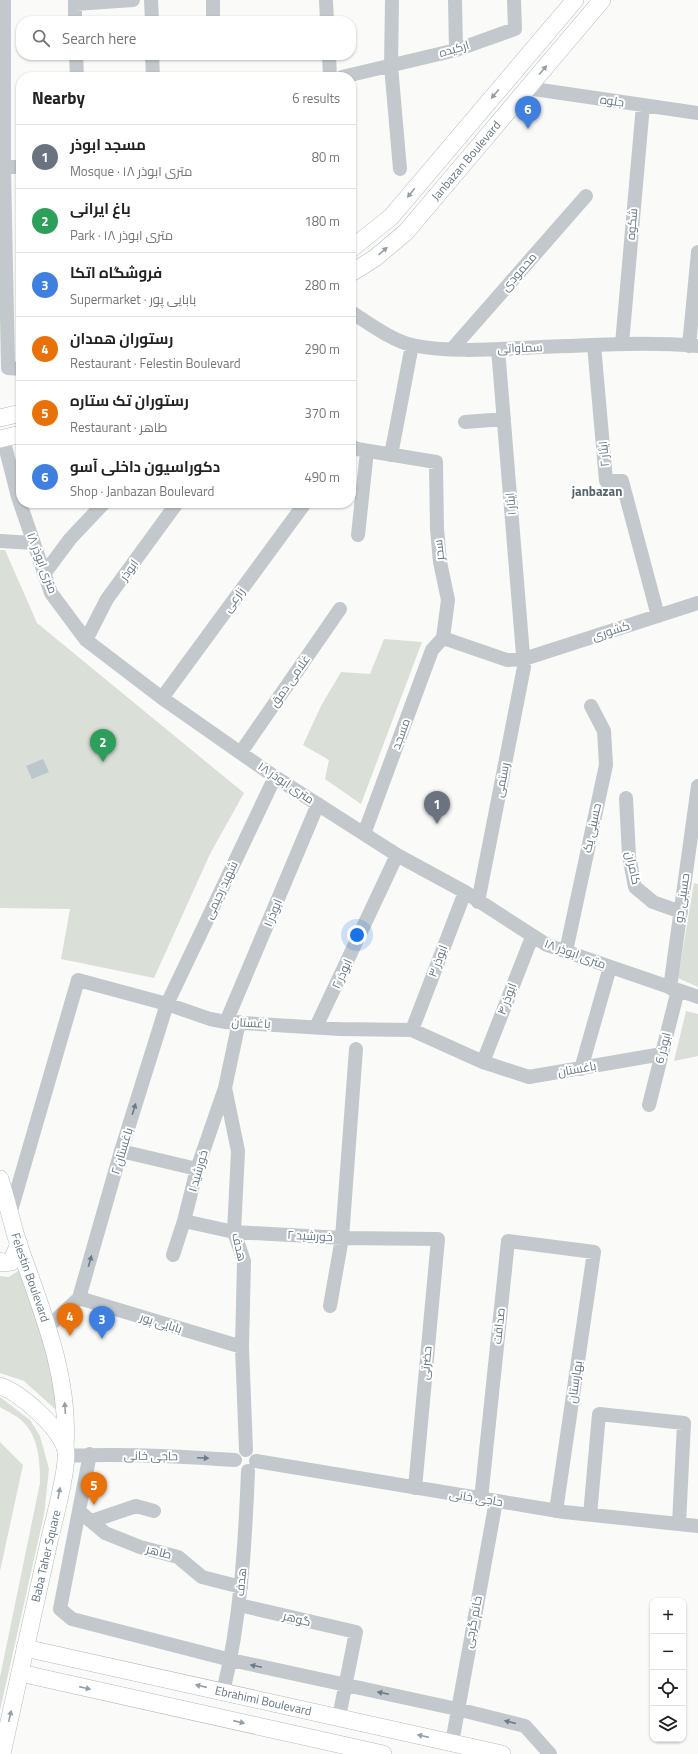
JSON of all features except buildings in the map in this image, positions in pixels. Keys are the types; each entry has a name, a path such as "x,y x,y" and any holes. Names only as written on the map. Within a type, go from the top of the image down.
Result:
{"main road":[{"name":"Janbazan Boulevard","path":"356,242 391,217 575,0"},
{"name":"Janbazan Boulevard","path":"356,270 375,258 406,232 602,0"},
{"path":"477,116 494,129"},
{"path":"0,418 16,414"},
{"path":"1,438 16,435"},
{"name":"Felestin Boulevard","path":"0,1178 19,1244 48,1327 64,1397 66,1451"},
{"path":"0,1261 2,1263 11,1262 19,1244"},
{"path":"0,1386 26,1400 42,1415 66,1451"},
{"name":"Baba Taher Square","path":"2,1754 58,1501 66,1451"},
{"name":"Ebrahimi Boulevard","path":"25,1648 502,1754"},
{"path":"58,1682 53,1674 54,1668 60,1659 67,1657"},
{"path":"20,1673 383,1754"}],"street":[{"path":"4,0 2,167 8,368 16,369"},
{"path":"75,16 75,2 133,0"},
{"path":"151,0 152,16"},
{"path":"213,0 213,16"},
{"path":"326,0 327,16"},
{"path":"392,0 391,66 400,169"},
{"path":"455,0 456,50"},
{"name":"ارکیده","path":"356,74 456,50 515,29 514,0"},
{"path":"76,60 77,72"},
{"path":"152,60 153,72"},
{"path":"329,60 330,72"},
{"name":"جلوه","path":"527,88 698,113"},
{"name":"شکوه","path":"622,344 643,105"},
{"path":"2,167 16,167"},
{"name":"محمودی","path":"452,349 586,196"},
{"path":"694,346 698,252"},
{"name":"سماواتی","path":"356,315 376,328 412,345 452,349 498,349 622,344 694,346"},
{"path":"356,448 391,455 412,345"},
{"name":"ایثار ۲","path":"594,345 606,481 622,481 658,616"},
{"name":"ایثار ۱","path":"498,349 524,659"},
{"path":"465,422 504,419"},
{"name":"۱۸ متری ابوذر","path":"1,438 16,490"},
{"path":"358,535 367,451"},
{"name":"سحر","path":"391,455 436,462 439,555 448,600 443,638"},
{"name":"۱۸ متری ابوذر","path":"22,508 51,593 86,640 162,698 275,777 397,854 465,892 478,902 547,945 698,997"},
{"path":"44,574 75,534 99,508"},
{"name":"ابوذر","path":"86,640 107,600 173,508"},
{"name":"زارعی","path":"162,698 301,508"},
{"path":"0,541 34,543"},
{"name":"کشوری","path":"443,638 507,660 524,659 698,603"},
{"name":"غلامی دمق","path":"241,752 340,609"},
{"name":"مسجد","path":"364,834 432,650 443,638"},
{"name":"رستمی","path":"478,902 524,667 524,659"},
{"name":"حسینی یک","path":"566,951 606,765 604,731 591,706"},
{"name":"شهید رحیمی","path":"167,1004 275,777"},
{"name":"حسینی دو","path":"674,989 681,912 698,786"},
{"name":"کامران","path":"626,798 629,856 635,887 653,902 681,912"},
{"name":"ابوذر ۱","path":"233,1022 318,804"},
{"name":"ابوذر ۲","path":"316,1028 397,854"},
{"name":"ابوذر ۳","path":"412,1030 465,892"},
{"name":"ابوذر ۴","path":"483,1062 532,936"},
{"path":"581,1069 610,966"},
{"name":"باغستان","path":"10,1214 78,980 167,1004 210,1020 316,1028 412,1030 483,1062 529,1077 662,1054"},
{"name":"ابوذر 6","path":"648,1105 662,1054 674,989"},
{"name":"باغستان ۲","path":"79,1298 121,1151 167,1004"},
{"name":"هدف","path":"233,1022 225,1088 238,1151 234,1232 244,1261 242,1347 246,1450"},
{"path":"330,1306 342,1238 356,1048"},
{"name":"خورشید ۱","path":"173,1255 184,1221 197,1169 225,1088"},
{"path":"121,1151 197,1169"},
{"name":"خورشید ۲","path":"184,1221 234,1232 342,1238 438,1239"},
{"name":"حضرتی","path":"415,1488 438,1239"},
{"name":"صداقت","path":"481,1499 508,1240 594,1252"},
{"name":"بهارستان","path":"556,1511 594,1252"},
{"path":"48,1327 79,1298"},
{"name":"بابایی پور","path":"79,1298 242,1347"},
{"path":"590,1515 599,1414 684,1423 679,1524"},
{"path":"246,1450 252,1452 255,1456 252,1466 239,1468 235,1460 237,1455 246,1450"},
{"name":"حاجی خانی","path":"66,1451 90,1454 235,1460"},
{"path":"90,1454 60,1609 72,1619 231,1660 457,1709 525,1726 550,1754"},
{"name":"هدف","path":"223,1692 231,1660 239,1605 252,1466"},
{"name":"حاجی خانی","path":"252,1466 415,1488 556,1511 698,1526"},
{"name":"خانم گرجی","path":"452,1743 496,1501"},
{"path":"92,1521 136,1506 154,1511"},
{"name":"طاهر","path":"79,1511 105,1533 140,1547 178,1558 202,1577 241,1587"},
{"name":"گوهر","path":"239,1605 356,1632 344,1685"},
{"path":"338,1717 344,1685"}],"shaded area":[{"path":"0,550 5,550 37,623 244,793 210,854 154,978 61,959 70,909 0,908"},
{"path":"384,639 422,642 361,804 325,779 329,760 303,745 321,706 341,672 370,674"},
{"path":"43,759 49,772 32,779 26,766"},
{"path":"694,883 698,884 698,987 678,978"},
{"path":"686,1011 698,1014 698,1056 674,1061"},
{"path":"21,1269 56,1385 55,1409 24,1381 0,1373 0,1276 9,1277"},
{"path":"0,1397 30,1420 40,1436 49,1469 44,1515 0,1710 0,1677 40,1483 40,1468 34,1438 23,1422 0,1407"},
{"path":"0,1442 23,1465 0,1571"}],"place":[{"name":"دکوراسیون داخلی آسو","path":"528,129"},
{"name":"باغ ایرانی","path":"103,762"},
{"name":"مسجد ابوذر","path":"437,824"},
{"name":"رستوران همدان","path":"70,1336"},
{"name":"فروشگاه اتکا","path":"102,1339"},
{"name":"رستوران تک ستاره","path":"94,1505"}],"district":[{"name":"janbazan","path":"597,491"}]}
